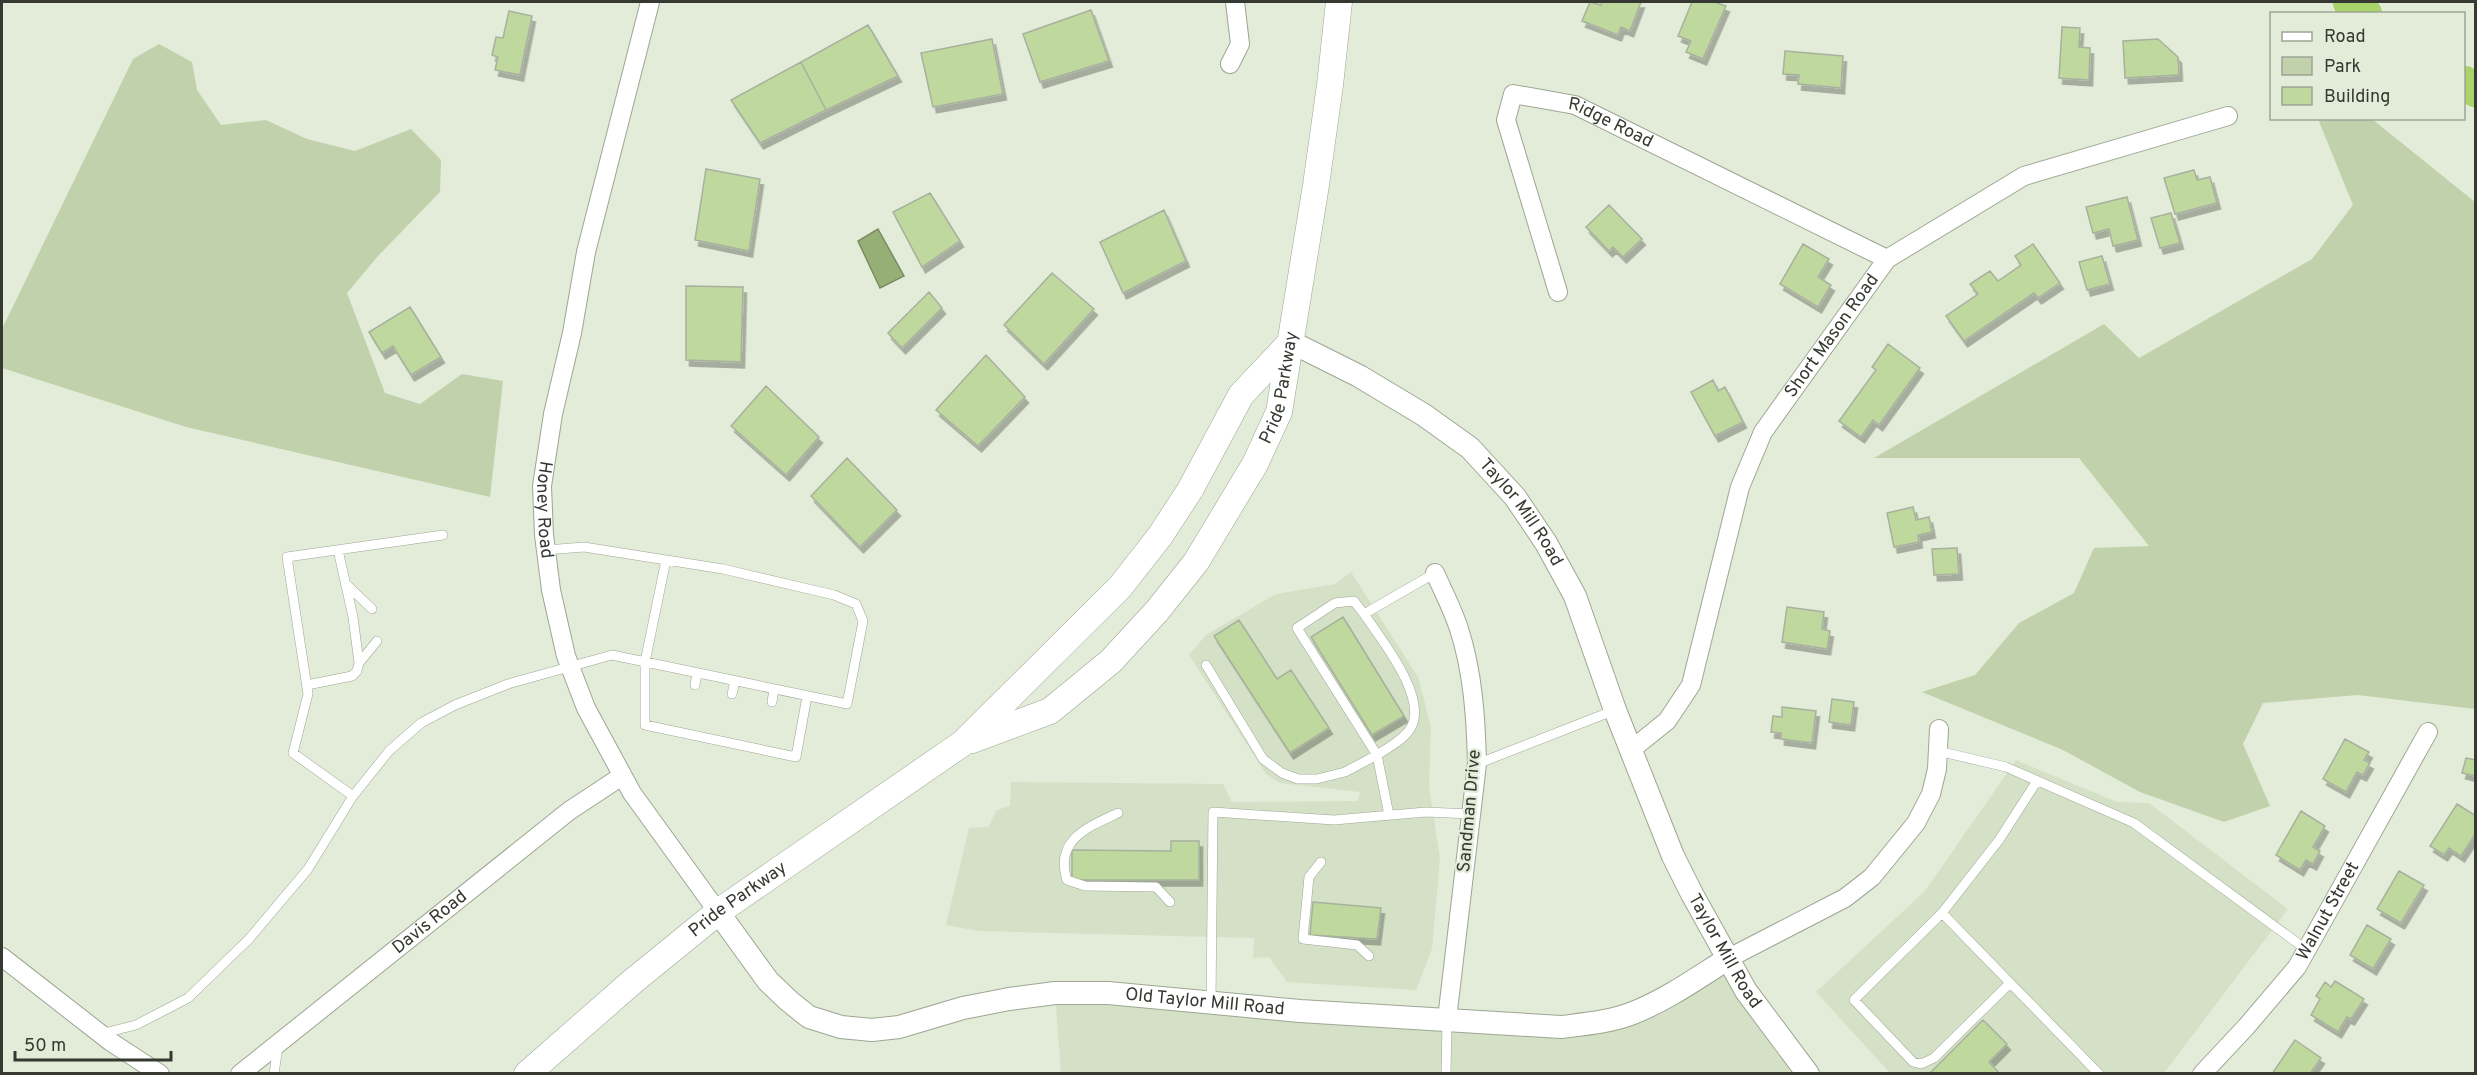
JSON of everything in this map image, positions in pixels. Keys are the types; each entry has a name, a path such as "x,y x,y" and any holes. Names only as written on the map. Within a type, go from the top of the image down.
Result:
{"highway":[{"path":"2349,2 2363,12"}],"main road":[{"path":"1291,342 1329,96 1339,2"},
{"name":"Pride Parkway","path":"527,1074 632,982 718,912 963,743 1120,587 1160,536 1190,490 1241,395 1291,342"},
{"name":"Pride Parkway","path":"963,743 1050,711 1111,661 1157,611 1196,562 1255,464 1279,412 1291,342"}],"street":[{"name":"Honey Road","path":"650,2 586,252 572,333 553,414 542,486 546,550 551,590 569,666 586,708 632,793 718,912"},
{"path":"1230,64 1240,44 1235,2"},
{"name":"Ridge Road","path":"1558,292 1506,120 1513,94 1575,105 1887,259"},
{"name":"Short Mason Road","path":"1632,749 1666,721 1691,685 1740,487 1763,432 1887,259 2024,176 2228,116"},
{"name":"Taylor Mill Road","path":"1291,342 1359,376 1424,415 1470,448 1515,497 1546,543 1575,596 1615,710 1673,856 1746,991 1808,1074"},
{"name":"Sandman Drive","path":"1435,573 1459,628 1471,674 1477,764 1447,1019"},
{"path":"1729,958 1845,898 1872,877 1897,848 1931,794 1937,769 1939,729"},
{"name":"Walnut Street","path":"2202,1074 2297,967 2428,732"},
{"name":"Davis Road","path":"240,1074 569,811 622,776"},
{"name":"Old Taylor Mill Road","path":"718,912 768,981 809,1017 841,1027 872,1030 899,1027 963,1008 1055,993 1108,993 1300,1011 1561,1027 1596,1023 1631,1014 1668,998 1729,958"},
{"path":"2,957 100,1034 160,1074"}],"lane":[{"path":"353,796 293,753 309,694 287,557 443,535"},
{"path":"100,1034 136,1025 188,998 249,939 308,869 353,796 389,751 421,723 455,705 508,684 612,655 847,704 863,621 856,604 834,595 734,572 666,560 584,547 546,550"},
{"path":"307,686 352,676 357,671 359,663 353,617 338,550"},
{"path":"666,560 645,662 645,725 686,729 763,746 796,757 807,696"},
{"path":"1364,614 1435,573"},
{"path":"345,583 372,609"},
{"path":"1206,665 1263,759 1282,773 1298,779 1317,779 1345,772 1377,755 1410,730 1415,717 1406,679 1354,601 1335,603 1297,628 1377,755 1389,815"},
{"path":"359,663 377,641"},
{"path":"695,686 698,673"},
{"path":"732,694 735,681"},
{"path":"772,702 774,689"},
{"path":"1477,764 1615,710"},
{"path":"1938,751 2006,768 2134,824 2307,950"},
{"path":"2010,983 1934,1058 1921,1064 1913,1062 1854,1000 1942,913 1999,840 2037,781"},
{"path":"1211,1003 1213,812 1334,820 1426,812 1471,814"},
{"path":"1118,813 1094,824 1069,843 1065,850 1063,867 1067,880 1085,886 1156,887 1170,902"},
{"path":"1321,862 1309,877 1303,939 1357,945 1369,956"},
{"path":"1942,913 2099,1074"},
{"path":"1446,1074 1447,1019"},
{"path":"274,1074 278,1043"}],"shaded area":[{"path":"878,229 904,276 880,288 858,241"},
{"path":"1351,572 1418,677 1431,727 1429,786 1440,859 1432,949 1416,990 1287,982 1269,957 1253,958 1254,938 979,931 946,925 969,828 988,827 997,810 1010,806 1011,782 1223,784 1232,802 1358,801 1360,792 1280,783 1266,774 1189,655 1206,635 1276,594 1335,584"},
{"path":"2016,760 2117,802 2149,803 2288,909 2164,1073 1890,1073 1816,992 1925,891"},
{"path":"1729,958 1808,1073 1061,1073 1055,993 1596,1023"}],"green space":[{"path":"159,44 192,62 197,90 221,125 266,120 307,139 355,151 411,129 441,160 440,192 378,256 347,293 385,393 420,404 462,374 503,381 490,497 186,427 2,368 2,329 133,59"},
{"path":"2318,120 2373,120 2475,202 2475,709 2358,695 2263,703 2243,744 2270,806 2224,822 2140,792 2063,750 1922,692 1975,675 2019,623 2074,593 2094,548 2149,546 2079,458 1874,458 2104,324 2139,358 2312,259 2353,205"}],"building":[{"path":"1590,2 1601,5 1602,2 1641,2 1630,31 1621,27 1618,35 1582,21"},
{"path":"1692,2 1715,2 1726,6 1703,59 1686,52 1691,41 1678,36"},
{"path":"1091,10 1109,61 1040,82 1023,34"},
{"path":"509,11 532,16 520,75 495,70 498,57 492,55 496,37 503,38"},
{"path":"868,25 898,76 826,110 801,62"},
{"path":"2062,27 2080,28 2079,47 2090,48 2089,80 2059,78"},
{"path":"992,39 1003,94 933,107 921,53"},
{"path":"2158,39 2178,57 2179,75 2125,78 2123,41"},
{"path":"1785,51 1843,56 1841,88 1798,84 1799,75 1783,74"},
{"path":"801,62 826,110 760,143 731,100"},
{"path":"706,169 760,179 749,251 695,240"},
{"path":"2194,170 2197,180 2210,177 2217,203 2175,214 2164,178"},
{"path":"930,193 960,241 922,267 893,212"},
{"path":"2127,197 2138,240 2113,246 2109,229 2093,233 2086,207"},
{"path":"1609,205 1642,239 1623,257 1613,247 1609,251 1586,227"},
{"path":"1164,210 1186,261 1123,293 1100,242"},
{"path":"2171,213 2180,243 2160,248 2151,218"},
{"path":"1803,244 1829,259 1818,277 1831,285 1818,307 1780,284"},
{"path":"2033,244 2060,283 2038,298 2034,293 1964,341 1946,316 1978,294 1970,284 1990,271 1998,281 2021,265 2015,256"},
{"path":"2102,256 2110,284 2087,290 2079,262"},
{"path":"1052,273 1094,309 1044,364 1004,325"},
{"path":"686,286 743,287 741,362 686,360"},
{"path":"929,292 942,308 902,348 888,333"},
{"path":"410,307 441,357 411,375 393,346 382,353 369,332"},
{"path":"1888,344 1920,368 1879,425 1873,420 1861,437 1839,421 1876,370 1872,367"},
{"path":"986,355 1025,397 978,446 936,410"},
{"path":"1713,380 1718,391 1725,387 1743,422 1715,436 1691,392"},
{"path":"766,386 819,437 786,475 731,426"},
{"path":"847,458 897,510 860,547 811,496"},
{"path":"1913,507 1916,520 1929,517 1932,532 1918,535 1919,542 1894,547 1887,513"},
{"path":"1957,548 1959,574 1934,575 1932,549"},
{"path":"1787,607 1824,612 1822,629 1830,631 1827,649 1782,642"},
{"path":"1343,617 1404,716 1372,735 1311,637"},
{"path":"1239,620 1277,679 1291,670 1329,728 1290,753 1214,636"},
{"path":"1832,699 1854,702 1851,725 1829,722"},
{"path":"1782,707 1816,711 1812,743 1781,739 1781,733 1771,732 1773,716 1782,717"},
{"path":"2345,739 2369,752 2364,760 2370,763 2363,775 2357,772 2346,792 2323,779"},
{"path":"2466,758 2476,760 2476,776 2462,773"},
{"path":"2457,804 2476,816 2476,833 2461,856 2449,848 2444,855 2430,846"},
{"path":"2301,811 2325,826 2313,847 2320,851 2313,864 2306,860 2300,870 2276,855"},
{"path":"1171,841 1199,841 1199,880 1072,880 1072,850 1171,851"},
{"path":"2399,871 2424,885 2401,923 2377,909"},
{"path":"1313,902 1381,908 1377,939 1310,935"},
{"path":"2367,925 2391,939 2373,969 2350,955"},
{"path":"2335,981 2364,999 2351,1019 2347,1017 2338,1032 2311,1015 2320,999 2316,996 2325,982 2331,987"},
{"path":"1983,1020 2007,1044 1989,1062 2000,1074 1929,1074"},
{"path":"2295,1040 2321,1058 2310,1074 2272,1074"}]}
